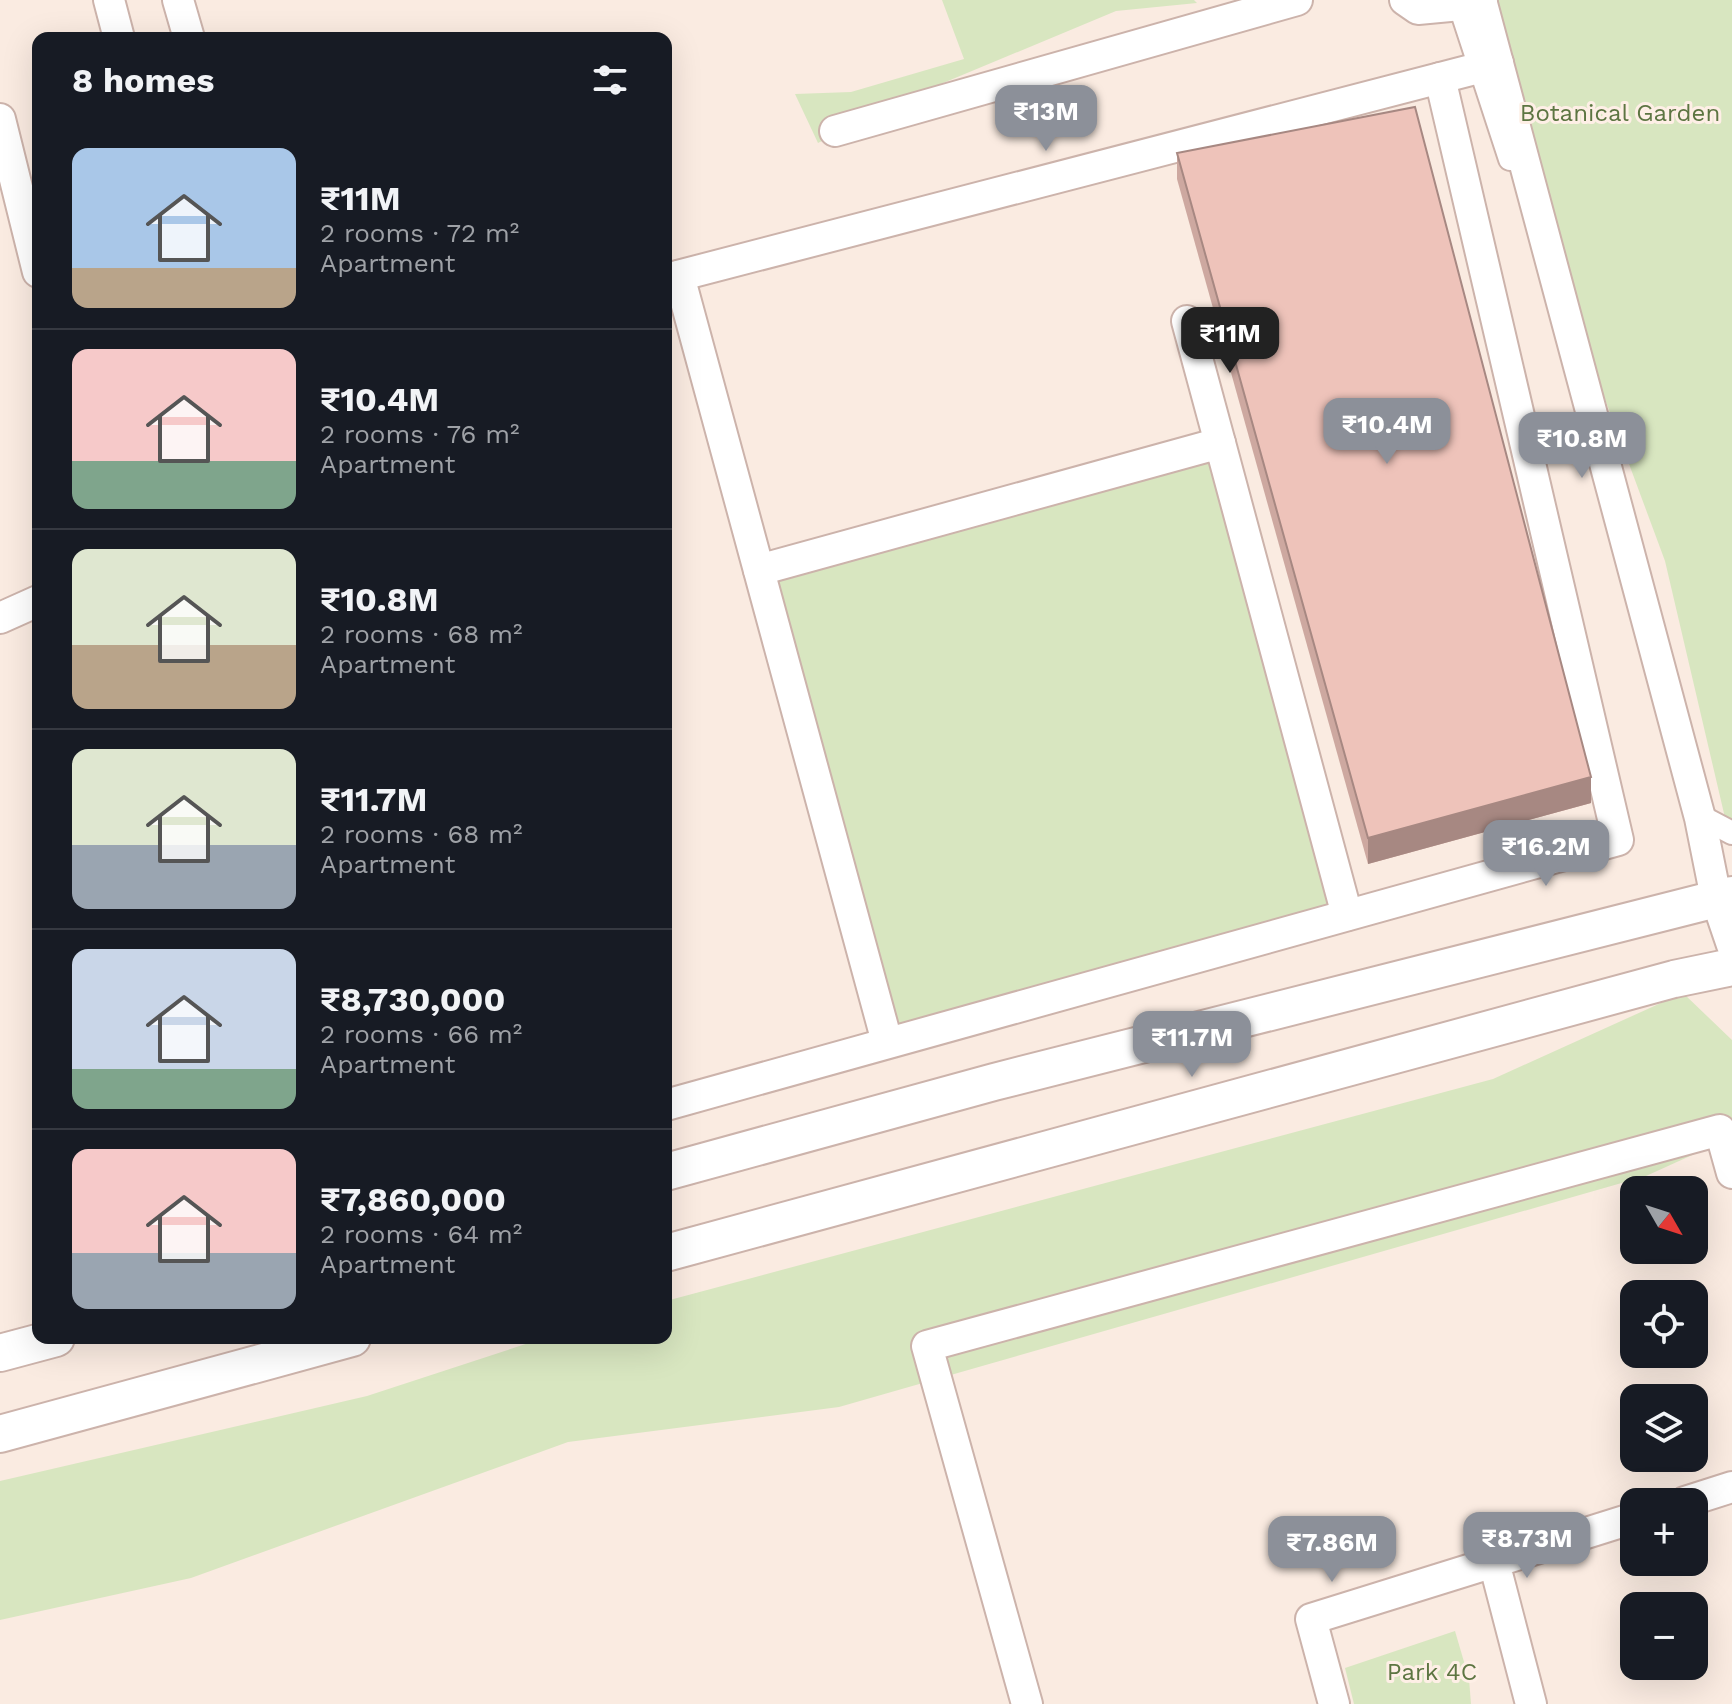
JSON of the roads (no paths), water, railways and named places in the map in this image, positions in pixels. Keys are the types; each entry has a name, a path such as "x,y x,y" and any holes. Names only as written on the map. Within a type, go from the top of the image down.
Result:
{"street":[{"path":"109,0 117,32"},
{"path":"178,0 187,32"},
{"path":"835,131 1297,0"},
{"path":"1405,0 1418,9 1474,1"},
{"path":"1474,1 1498,63 1696,803 1724,897 1732,945"},
{"path":"1474,1 1578,369 1696,814 1732,833"},
{"path":"887,1042 759,570 672,278 1498,63"},
{"path":"672,1103 1618,840 1440,78"},
{"path":"0,119 32,248"},
{"path":"1187,321 1347,915"},
{"path":"759,570 1220,443"},
{"path":"0,618 32,604"},
{"path":"672,1170 994,1082 1724,897"},
{"path":"672,1251 1674,979 1732,967"},
{"path":"1018,1702 927,1346 1720,1130 1732,1173"},
{"path":"0,1353 34,1344"},
{"path":"0,1434 330,1344"},
{"path":"1708,1495 1732,1487"},
{"path":"1334,1704 1311,1619 1620,1522"},
{"path":"1494,1562 1531,1704"}],"park label":[{"name":"Botanical Garden","path":"1620,113"},
{"name":"Park 4C","path":"1432,1672"}]}
